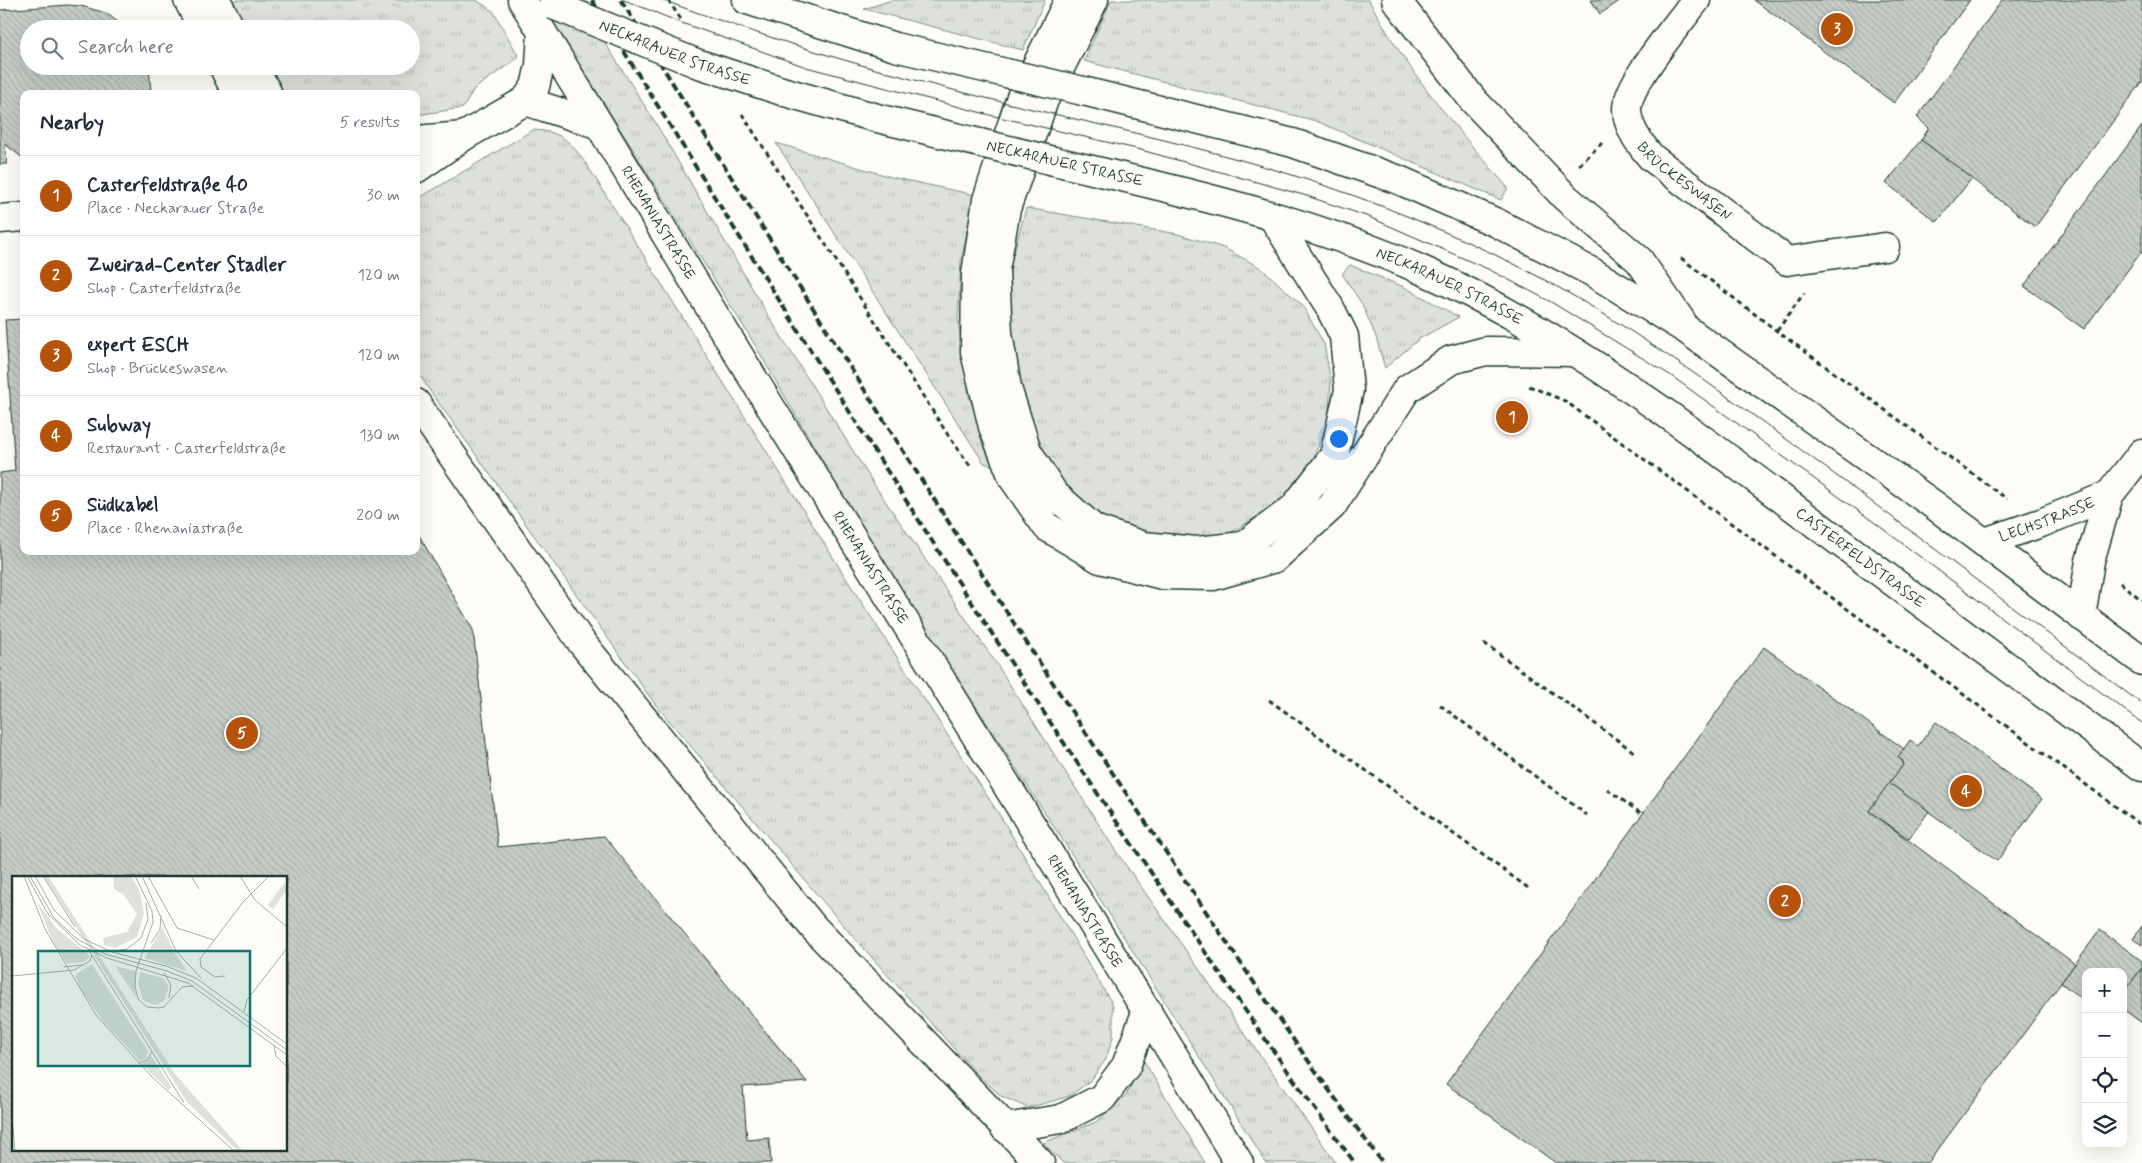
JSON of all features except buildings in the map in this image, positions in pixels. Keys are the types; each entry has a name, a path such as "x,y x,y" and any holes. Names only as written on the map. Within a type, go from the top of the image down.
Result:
{"main road":[{"path":"188,0 198,20"},
{"path":"216,0 226,20"},
{"name":"RHENANIASTRASSE","path":"522,0 1240,1163"},
{"name":"NECKARAUER STRASSE","path":"543,0 696,63 785,92 877,118 1136,180 1272,216 1354,242 1425,271 1513,315 1575,352"},
{"path":"751,0 895,47 1293,143 1399,180 1497,223 1584,268 1687,330 1985,542 2142,661"},
{"path":"1069,0 1021,97 988,200 976,274 975,352 993,427 1013,478 1047,527 1100,558 1162,575 1214,576 1275,558 1332,506 1407,389 1451,360 1486,351 1575,352"},
{"path":"1094,0 1044,100 1006,209 995,270 998,333 1007,388 1027,451 1054,494 1094,529 1143,546 1196,550 1242,546 1294,508 1334,456 1349,390 1344,336 1330,308 1272,216"},
{"path":"1396,0 1473,100 1566,198 1639,260 1687,330"},
{"name":"BRÜCKESWASEN","path":"1696,0 1636,80 1627,109 1635,138 1651,158 1787,261 1885,247"},
{"path":"420,166 464,136 525,101 535,88 540,65 542,32"},
{"path":"228,75 235,90"},
{"path":"258,75 266,90"},
{"path":"525,101 597,124"},
{"path":"420,140 464,136"},
{"path":"0,219 20,217"},
{"name":"CASTERFELDSTRASSE","path":"1575,352 1646,398 2142,767"},
{"path":"420,409 582,643 814,928 1040,1163"},
{"name":"LECHSTRASSE","path":"2081,616 2090,561 2109,495 2142,453"},
{"name":"LECHSTRASSE","path":"1985,542 2041,523 2109,495"},
{"path":"1005,1128 1061,1119 1102,1098 1126,1066 1147,1010"}],"path":[{"path":"1577,167 1602,143 1599,135"},
{"path":"1679,256 1762,320 2041,523"},
{"path":"2090,561 2142,600"},
{"path":"1484,643 1634,752"},
{"path":"1269,700 1532,890"},
{"path":"1440,705 1587,815"},
{"path":"1607,789 1642,814"}],"green space":[{"path":"230,0 476,0 493,11 519,57 474,89 463,108 420,114 420,90 279,90 270,75 420,75 420,20 240,20"},
{"path":"539,0 578,0 655,122 769,317 877,489 998,666 1115,850 1336,1163 1266,1163 1071,853 877,554 749,335"},
{"path":"892,0 1045,0 1023,50 864,9"},
{"path":"1111,0 1369,0 1415,74 1451,121 1508,188 1501,200 1316,121 1084,61"},
{"path":"533,130 559,136 576,150 587,165 849,583 1002,819 1113,1005 1113,1037 1106,1059 1091,1080 1070,1096 1028,1108 1001,1096 975,1072 849,932 655,704 420,375 420,198"},
{"path":"776,143 891,177 975,195 961,261 958,319 969,396 994,466 984,463"},
{"path":"1026,208 1178,234 1224,248 1261,268 1302,305 1324,344 1331,383 1328,422 1310,467 1277,505 1230,533 1183,539 1147,536 1101,520 1063,489 1040,450 1019,398 1008,320 1010,266"},
{"path":"1350,265 1404,287 1459,317 1419,339 1385,368 1376,337 1362,304 1342,274"},
{"path":"1144,1061 1205,1163 1063,1163 1043,1143 1096,1122 1126,1095"}],"tram line":[{"path":"624,0 679,22 806,67 990,115 1141,150 1307,196 1369,217 1490,270 1551,302 1670,375 1867,517 2142,723"},
{"path":"662,0 745,29 871,68 955,91 1193,147 1289,174 1384,207 1491,253 1569,293 1699,377 1868,499 2142,704"}],"railway":[{"path":"592,0 797,329 1007,656 1225,981 1355,1163"},
{"path":"621,0 886,424 1089,738 1269,1004 1383,1163"}],"place":[{"name":"expert ESCH","path":"1837,29"},
{"name":"Casterfeldstraße 40","path":"1512,417"},
{"name":"Südkabel","path":"242,733"},
{"name":"Subway","path":"1966,791"},
{"name":"Zweirad-Center Stadler","path":"1785,901"}]}
